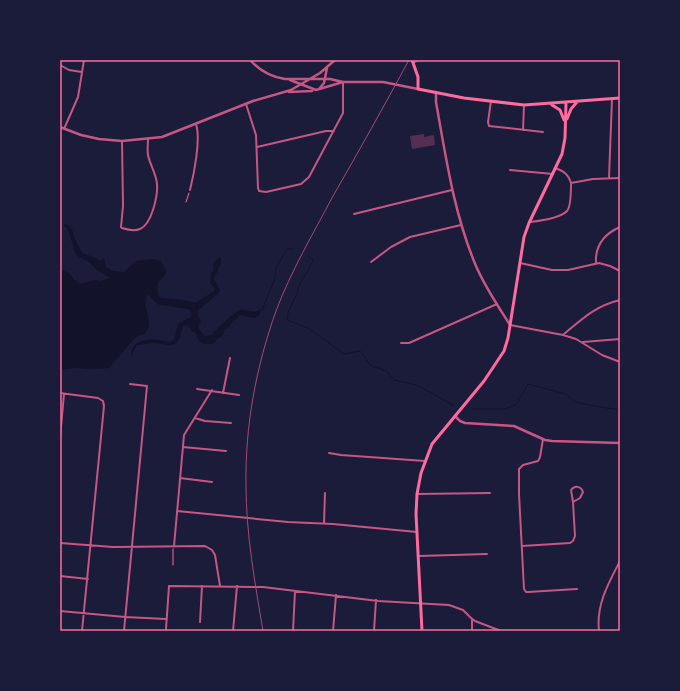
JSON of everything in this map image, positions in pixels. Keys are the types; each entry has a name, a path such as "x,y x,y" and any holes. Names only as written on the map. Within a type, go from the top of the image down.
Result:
{"main road":[{"path":"413,62 419,82 418,89 436,93 524,105 620,98"},
{"path":"565,122 571,109 577,102"},
{"path":"422,631 417,532 417,494 425,461 432,444 484,380 504,351 508,338 524,236 562,154 565,138 567,103"},
{"path":"552,104 560,110 565,122"}],"street":[{"path":"64,129 76,104 84,60"},
{"path":"250,60 266,74 294,81 310,89 316,90 323,85 327,68"},
{"path":"285,93 327,68 335,60"},
{"path":"413,62 418,60"},
{"path":"60,65 69,70 82,72"},
{"path":"284,79 325,79 344,82 387,83 418,89"},
{"path":"60,127 81,135 99,139 122,141 162,137 265,97 285,93 316,90 344,82"},
{"path":"246,104 256,135 258,188 259,191 266,192 301,184 307,180 343,113 344,82"},
{"path":"436,93 436,102 452,190 461,225 476,266 510,325 563,335 576,339 602,354 620,362"},
{"path":"609,178 612,99"},
{"path":"490,101 488,122 490,126 543,132"},
{"path":"523,130 524,105"},
{"path":"190,190 196,153 198,129 196,123"},
{"path":"257,147 326,131 334,131"},
{"path":"122,141 123,206 121,227 131,230 142,228 148,222 154,205 158,184 147,153 148,139"},
{"path":"529,223 557,216 566,211 569,207 571,183 567,174 556,168"},
{"path":"510,170 553,174"},
{"path":"571,183 593,179 620,178"},
{"path":"354,214 452,190"},
{"path":"371,262 391,247 410,237 461,225"},
{"path":"596,263 597,251 602,240 607,234 620,227"},
{"path":"520,263 552,270 568,270 596,263 606,264 620,271"},
{"path":"563,335 590,312 609,303 620,300"},
{"path":"401,343 409,343 497,304"},
{"path":"583,342 620,339"},
{"path":"223,393 230,358"},
{"path":"124,631 147,386 130,384"},
{"path":"197,388 239,395"},
{"path":"174,546 185,434 212,390"},
{"path":"60,393 98,398 103,401 104,408 82,631"},
{"path":"60,438 64,394"},
{"path":"455,416 460,421 465,423 514,426 543,438 556,441 620,442"},
{"path":"194,418 205,421 231,423"},
{"path":"543,438 538,461 532,464 522,465 519,469 524,587 525,591 528,592 577,589"},
{"path":"183,447 226,451"},
{"path":"329,453 425,461"},
{"path":"180,478 212,482"},
{"path":"522,546 570,543 573,541 575,536 571,490 578,486 581,488 583,494 580,498 573,502"},
{"path":"324,523 325,493"},
{"path":"417,494 490,493"},
{"path":"177,511 253,519 324,523 417,532"},
{"path":"60,543 90,546 132,547 203,546 212,550 216,557 220,587"},
{"path":"418,556 487,554"},
{"path":"599,631 598,615 600,607 608,583 620,561"},
{"path":"60,576 88,579"},
{"path":"166,629 168,586 247,586 376,600 456,606 464,610 472,619 501,631"},
{"path":"200,622 202,586"},
{"path":"232,631 236,586"},
{"path":"293,631 295,591"},
{"path":"333,631 336,595"},
{"path":"374,631 376,600"},
{"path":"60,612 166,619"},
{"path":"472,619 472,631"}],"path":[{"path":"186,202 190,190"},
{"path":"173,565 174,546"}],"shaded area":[{"path":"66,224 72,229 82,253 101,261 104,258 106,267 113,271 124,272 136,261 154,259 161,261 166,271 164,277 158,284 157,289 158,295 161,298 184,300 195,303 213,292 215,289 210,283 211,273 214,270 213,264 218,258 221,257 221,263 214,279 220,290 218,294 198,310 197,314 201,322 198,326 204,336 212,335 237,311 258,311 260,309 260,315 254,318 240,315 229,328 225,329 223,335 216,340 215,343 205,344 200,342 195,332 192,332 188,326 184,326 179,339 173,345 154,343 137,345 132,356 133,347 145,340 172,341 175,338 179,324 191,317 192,314 189,309 160,305 148,294 145,301 149,325 145,334 136,337 109,368 77,368 60,370 60,269 69,273 74,280 80,284 110,278 75,253 68,230 64,226"}],"building":[{"path":"424,134 424,137 434,135 435,145 412,149 410,136"}],"waterway":[{"path":"260,311 262,310 274,281 276,268 287,249 294,249"},
{"path":"308,256 313,260 299,285 297,294 288,312 287,320 310,329 344,354 360,351 371,366 387,371 394,380 417,385 453,405"},
{"path":"473,409 505,409 517,404 528,384 566,394 574,401 583,404 620,410"}],"railway":[{"path":"263,631 249,540 246,503 247,441 257,375 276,311 295,267 409,60"}]}
